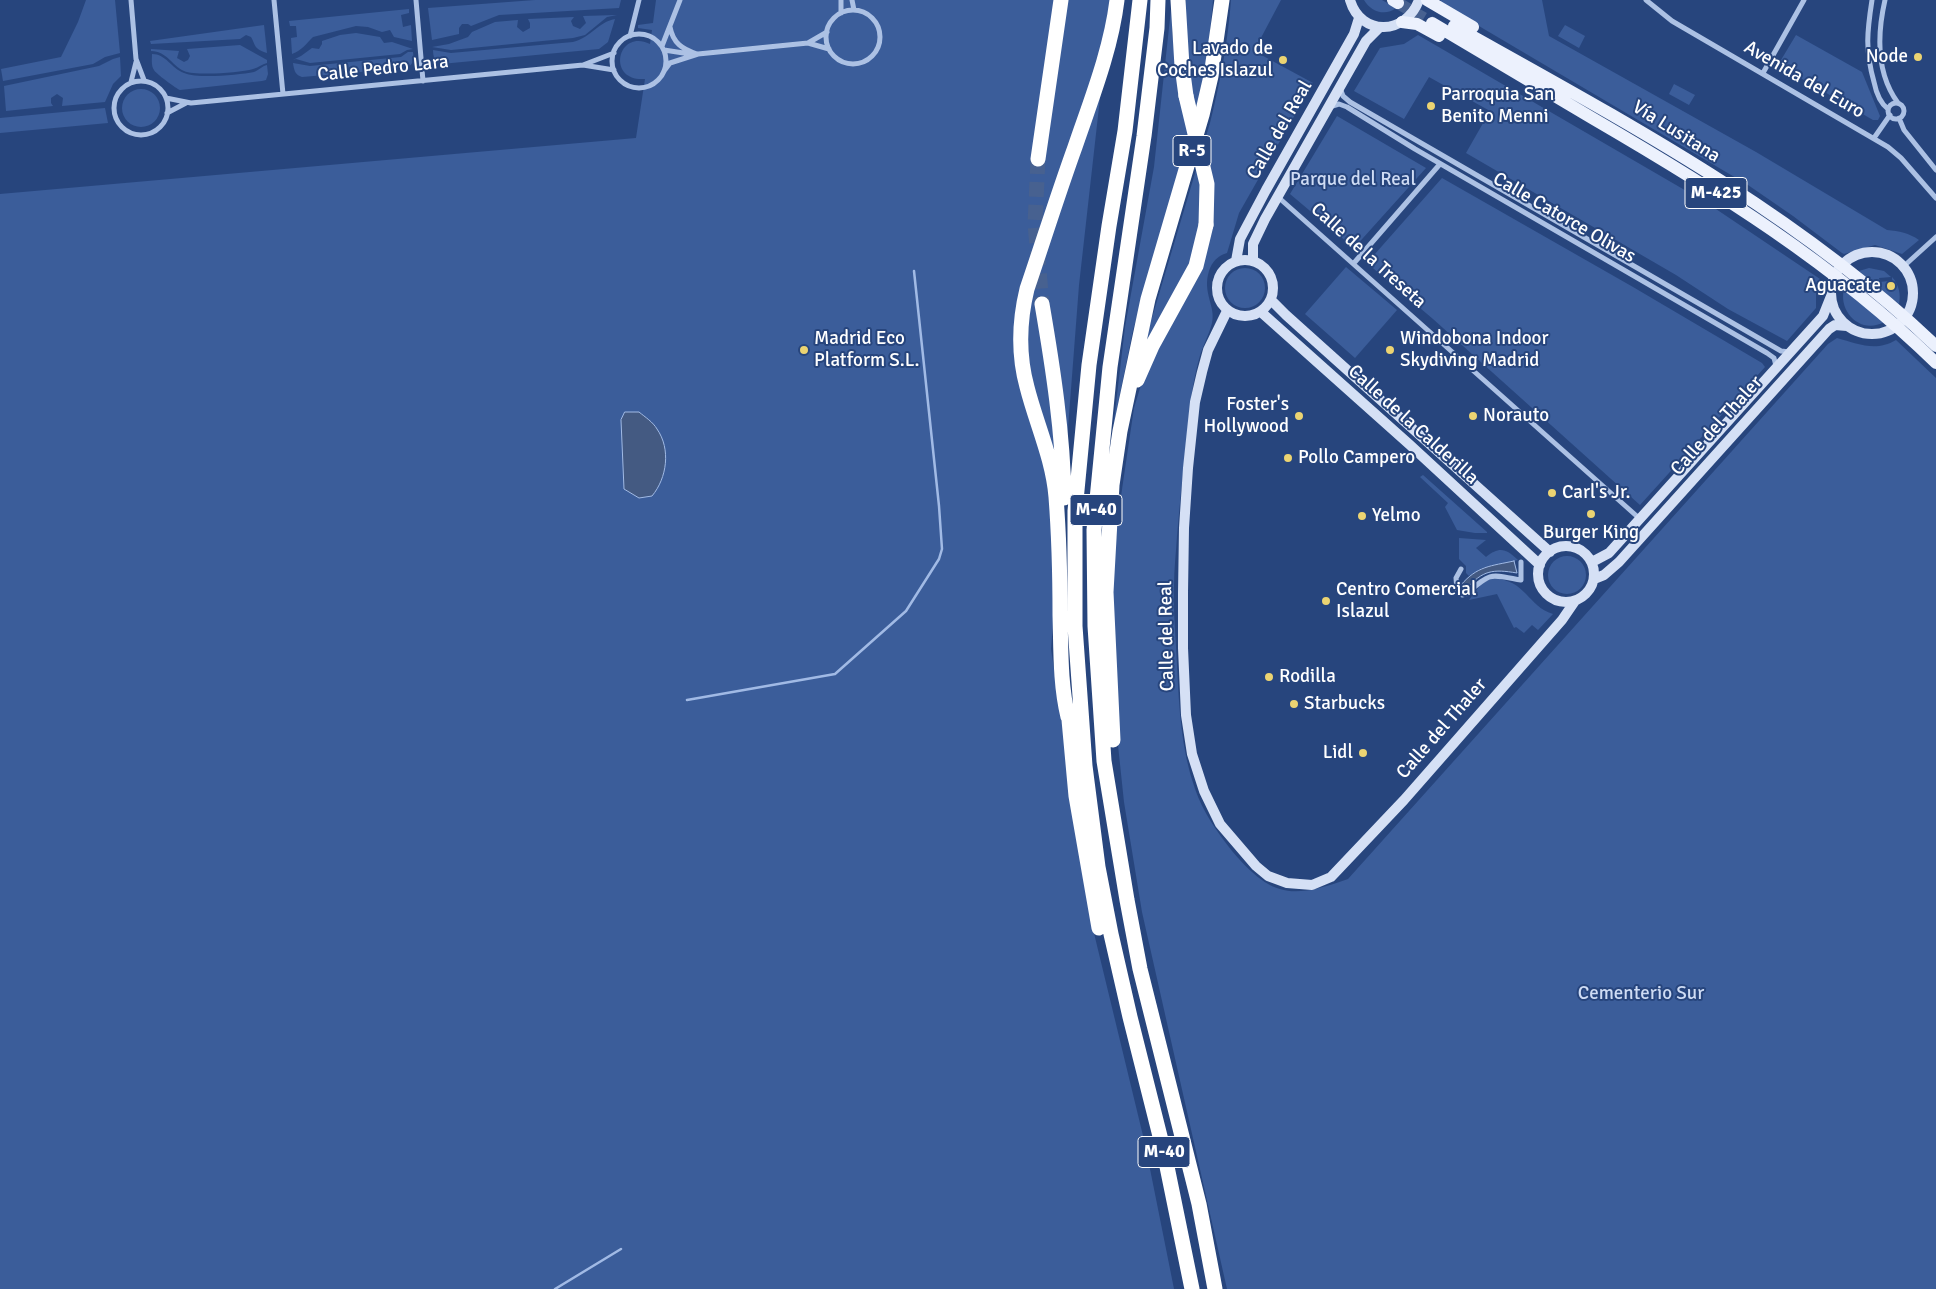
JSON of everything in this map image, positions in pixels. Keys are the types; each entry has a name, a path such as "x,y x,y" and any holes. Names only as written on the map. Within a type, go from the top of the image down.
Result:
{"highway":[{"path":"1038,159 1061,0"},
{"name":"M-40","path":"1117,0 1114,22 1088,112 1027,289 1022,312 1020,339 1026,387 1047,453 1056,495 1060,654 1076,796 1097,918 1108,964 1130,1017"},
{"name":"M-40","path":"1140,0 1125,131 1089,365 1075,511 1075,626 1085,766 1098,867 1130,1017 1164,1152 1192,1289"},
{"name":"M-40","path":"1158,0 1157,28 1144,136 1110,367 1094,530 1095,626 1104,761 1116,840 1140,969 1199,1204 1215,1289"},
{"path":"1111,513 1125,424 1136,381 1152,346 1196,266 1206,225 1207,184 1186,96 1178,0"},
{"name":"R-5","path":"1111,513 1112,485 1128,386 1148,299 1202,115 1214,59 1222,0"},
{"path":"1042,304 1051,357 1064,480 1064,626 1068,717"},
{"name":"M-40","path":"1111,513 1106,592 1113,746 1129,872 1147,968 1153,1019"}],"main road":[{"path":"1427,0 1566,81 1603,105 1614,116"},
{"name":"M-425","path":"1593,118 1435,20 1614,116"},
{"path":"1402,22 1417,24 1423,27 1565,109 1593,118"},
{"name":"Vía Lusitana","path":"1614,116 1747,199 1842,264"},
{"name":"Vía Lusitana","path":"1593,118 1742,208 1834,276"},
{"name":"M-425","path":"1842,264 1902,322 1936,363"},
{"name":"M-425","path":"1834,276 1936,346"}],"street":[{"path":"131,0 136,59 144,80"},
{"path":"274,0 283,94"},
{"path":"416,0 423,81"},
{"path":"630,36 639,0"},
{"path":"664,71 666,60 663,48 680,0"},
{"path":"841,0 841,13"},
{"path":"852,0 854,10"},
{"path":"1350,0 1359,18 1369,25 1380,27 1402,22 1414,9 1418,0"},
{"name":"Avenida del Euro","path":"1646,0 1672,21 1874,138 1901,158 1936,198"},
{"path":"1763,73 1804,0"},
{"path":"1872,0 1867,33 1867,54 1877,93 1894,118 1899,118"},
{"path":"1885,0 1881,17 1880,57 1890,93 1904,109 1899,118"},
{"path":"854,10 871,16 880,32 878,49 872,57 865,62 856,64 840,61 829,49 827,42 827,32 831,22 841,13 854,10"},
{"name":"Calle del Real","path":"1236,261 1240,239 1354,34 1359,18"},
{"path":"670,26 672,37 676,43 685,50 698,54"},
{"name":"Calle del Real","path":"1253,261 1253,244 1277,196 1366,40 1380,27"},
{"path":"808,44 827,32"},
{"path":"698,54 663,48 648,35 630,36 617,46 614,53 614,70 624,83 639,88 654,83 670,63 698,54 808,44 829,49"},
{"name":"Calle Pedro Lara","path":"583,65 614,53"},
{"path":"131,82 136,59"},
{"name":"Calle Pedro Lara","path":"166,98 186,103 583,65 614,70"},
{"path":"144,80 158,87 166,98 167,113 160,128 145,135 137,135 122,128 114,113 114,105 122,89 131,82 144,80"},
{"name":"Calle Catorce Olivas","path":"1340,88 1343,96 1359,106 1781,352 1790,352"},
{"name":"Calle Pedro Lara","path":"167,113 186,103"},
{"path":"1874,138 1892,104 1898,103"},
{"name":"Calle Catorce Olivas","path":"1328,107 1339,104 1347,107 1440,164 1767,353 1774,358 1776,367"},
{"path":"1899,118 1904,130 1936,170"},
{"path":"1354,263 1440,164"},
{"name":"Calle de la Treseta","path":"1277,196 1640,519"},
{"path":"1904,266 1936,237"},
{"path":"1870,252 1884,254 1904,266 1911,279 1913,293 1910,306 1902,322 1888,332 1861,333 1847,326 1835,313 1831,296 1834,276 1842,264 1858,255 1870,252"},
{"path":"1236,261 1253,261 1263,266 1271,276 1274,288 1271,300 1261,312 1250,317 1238,316 1227,311 1220,301 1216,289 1218,277 1226,267 1236,261"},
{"name":"Calle del Thaler","path":"1592,562 1606,556 1823,316 1831,296"},
{"name":"Calle de la Calderilla","path":"1271,300 1550,552"},
{"name":"Calle del Real","path":"1227,311 1208,350 1202,372 1196,402 1188,468 1184,528 1183,648 1186,715 1192,754 1204,791 1220,824 1256,866 1268,876 1286,883 1312,885 1331,877"},
{"name":"Calle de la Calderilla","path":"1261,312 1540,565"},
{"name":"Calle del Thaler","path":"1594,579 1604,575 1618,562 1829,328 1835,325 1847,326"},
{"path":"1562,546 1575,548 1587,555 1592,562 1594,579 1588,593 1575,601 1563,602 1551,598 1542,589 1538,577 1540,565 1550,552 1562,546"},
{"path":"1461,569 1456,578 1457,590 1462,595 1466,594 1484,578 1494,575 1521,580 1521,562"},
{"name":"Calle del Thaler","path":"1331,877 1404,800 1562,620 1575,601"}],"green space":[{"path":"86,0 115,0 120,53 105,57 93,64 3,81 1,69 61,57 78,22"},
{"path":"535,0 621,0 619,8 499,15 471,26 462,24 459,28 459,34 432,40 428,8"},
{"path":"656,0 1111,0 1079,285 1051,649 1092,925 1145,1144 1174,1289 0,1289 0,194 636,138 645,79 633,78 625,73 620,57 630,43 639,41 650,44 652,30 638,28 638,25 653,23"},
{"path":"1172,0 1172,32 1178,81 1186,0 1213,0 1209,42 1200,102 1133,330 1113,429 1125,327 1154,167"},
{"name":"Cementerio Sur","path":"1231,0 1281,0 1254,51 1313,83 1239,213 1227,253 1215,260 1209,271 1207,286 1213,317 1211,328 1199,359 1191,401 1177,536 1174,616 1182,728 1190,774 1195,789 1211,822 1232,851 1246,867 1272,886 1284,890 1312,890 1348,879 1828,344 1837,338 1867,346 1881,346 1896,340 1936,378 1936,1289 1227,1289 1142,912 1124,802 1118,745 1110,592 1120,503 1134,408 1141,385 1194,262 1140,358 1210,123 1223,62"},
{"path":"1364,0 1382,0 1396,8 1392,11 1378,12"},
{"path":"1441,0 1542,0 1549,36 1756,152 1887,230 1904,233 1919,240 1902,254 1875,245 1842,253 1748,185 1440,3"},
{"path":"409,9 409,13 401,15 403,27 411,25 412,41 394,37 390,30 382,32 368,27 356,26 313,37 301,49 292,54 291,38 297,37 296,26 290,26 289,21"},
{"path":"617,15 607,17 585,35 573,38 451,50 432,47 449,44 468,37 472,32 495,22 518,20 517,27 523,32 530,28 528,19 574,17 571,21 573,26 580,29 586,23 583,16"},
{"path":"615,19 608,42 599,49 441,64 433,55 433,50 451,53 573,42 585,37 604,23"},
{"path":"264,25 267,53 258,49 251,37 246,35 240,39 151,44 150,41"},
{"path":"1565,25 1585,36 1579,48 1558,36"},
{"path":"356,33 380,37 384,43 392,42 413,49 400,54 310,63 296,59 293,60 312,48 319,49 322,41 340,35"},
{"path":"1418,35 1707,203 1820,279 1816,295 1816,308 1787,341 1728,309 1676,275 1466,153 1490,111 1429,77 1404,119 1354,91 1380,48 1404,44"},
{"path":"1796,35 1862,72 1880,116 1878,120 1873,120 1778,65"},
{"path":"240,45 267,60 267,63 255,68 228,73 190,73 179,68 165,56 151,51 151,49 179,51 177,58 184,62 190,56 187,49"},
{"path":"408,52 413,52 413,60 411,65 406,68 302,77 295,72 293,63 310,66 401,57"},
{"path":"152,54 161,56 179,71 190,75 219,76 239,74 254,72 267,65 268,74 266,80 262,81 180,90 155,72 152,66"},
{"path":"120,57 121,76 113,84 105,102 62,106 63,98 57,94 51,98 53,106 6,111 4,86 99,66"},
{"path":"1674,84 1695,95 1689,105 1669,94"},
{"path":"141,89 154,95 160,108 154,121 141,127 128,121 122,108 128,95"},
{"path":"105,108 108,123 0,133 0,118"},
{"name":"Parque del Real","path":"1337,116 1426,168 1354,248 1290,194"},
{"path":"1442,178 1633,287 1762,363 1765,367 1640,505 1433,319 1367,263"},
{"path":"1346,267 1397,310 1355,358 1305,314"},
{"path":"1245,268 1259,274 1265,288 1259,302 1245,308 1231,302 1225,288 1231,274"},
{"path":"1869,268 1884,271 1891,277 1879,278 1880,282 1888,281 1890,291 1893,290 1892,277 1899,290 1899,304 1859,271"},
{"path":"1844,289 1884,322 1867,326 1853,319 1844,306"},
{"path":"1423,475 1487,533 1457,530 1445,507 1448,503 1420,477"},
{"path":"1459,538 1486,540 1476,548 1486,557 1495,551 1503,550 1518,560 1482,568 1469,576 1466,573 1466,566 1459,559"},
{"path":"1567,556 1581,561 1586,575 1581,589 1567,594 1553,589 1548,575 1553,561"},
{"path":"1492,578 1513,583 1537,605 1553,614 1538,630 1532,625 1524,633 1516,627 1514,628 1497,594 1469,600 1481,584"}],"shaded area":[{"path":"625,412 639,412 649,420 657,429 664,445 666,454 664,472 652,496 639,498 624,489 621,420"},
{"path":"1514,561 1517,573 1489,572 1478,578 1466,589 1461,585 1479,570"}],"waterway":[{"path":"687,700 835,674 906,611 939,559 942,549 939,506 914,271"},
{"path":"555,1289 621,1249"}],"tunnel":[{"path":"1398,3 1432,23"},
{"path":"1038,159 1035,224 1042,304"}],"place":[{"name":"Node","path":"1918,57"},
{"name":"Lavado de Coches Islazul","path":"1283,60"},
{"name":"Parroquia San Benito Menni","path":"1431,106"},
{"name":"Aguacate","path":"1891,286"},
{"name":"Madrid Eco Platform S.L.","path":"804,350"},
{"name":"Windobona Indoor Skydiving Madrid","path":"1390,350"},
{"name":"Foster's Hollywood","path":"1299,416"},
{"name":"Norauto","path":"1473,416"},
{"name":"Pollo Campero","path":"1288,458"},
{"name":"Carl's Jr.","path":"1552,493"},
{"name":"Burger King","path":"1591,514"},
{"name":"Yelmo","path":"1362,516"},
{"name":"Centro Comercial Islazul","path":"1326,601"},
{"name":"Rodilla","path":"1269,677"},
{"name":"Starbucks","path":"1294,704"},
{"name":"Lidl","path":"1363,753"}]}
